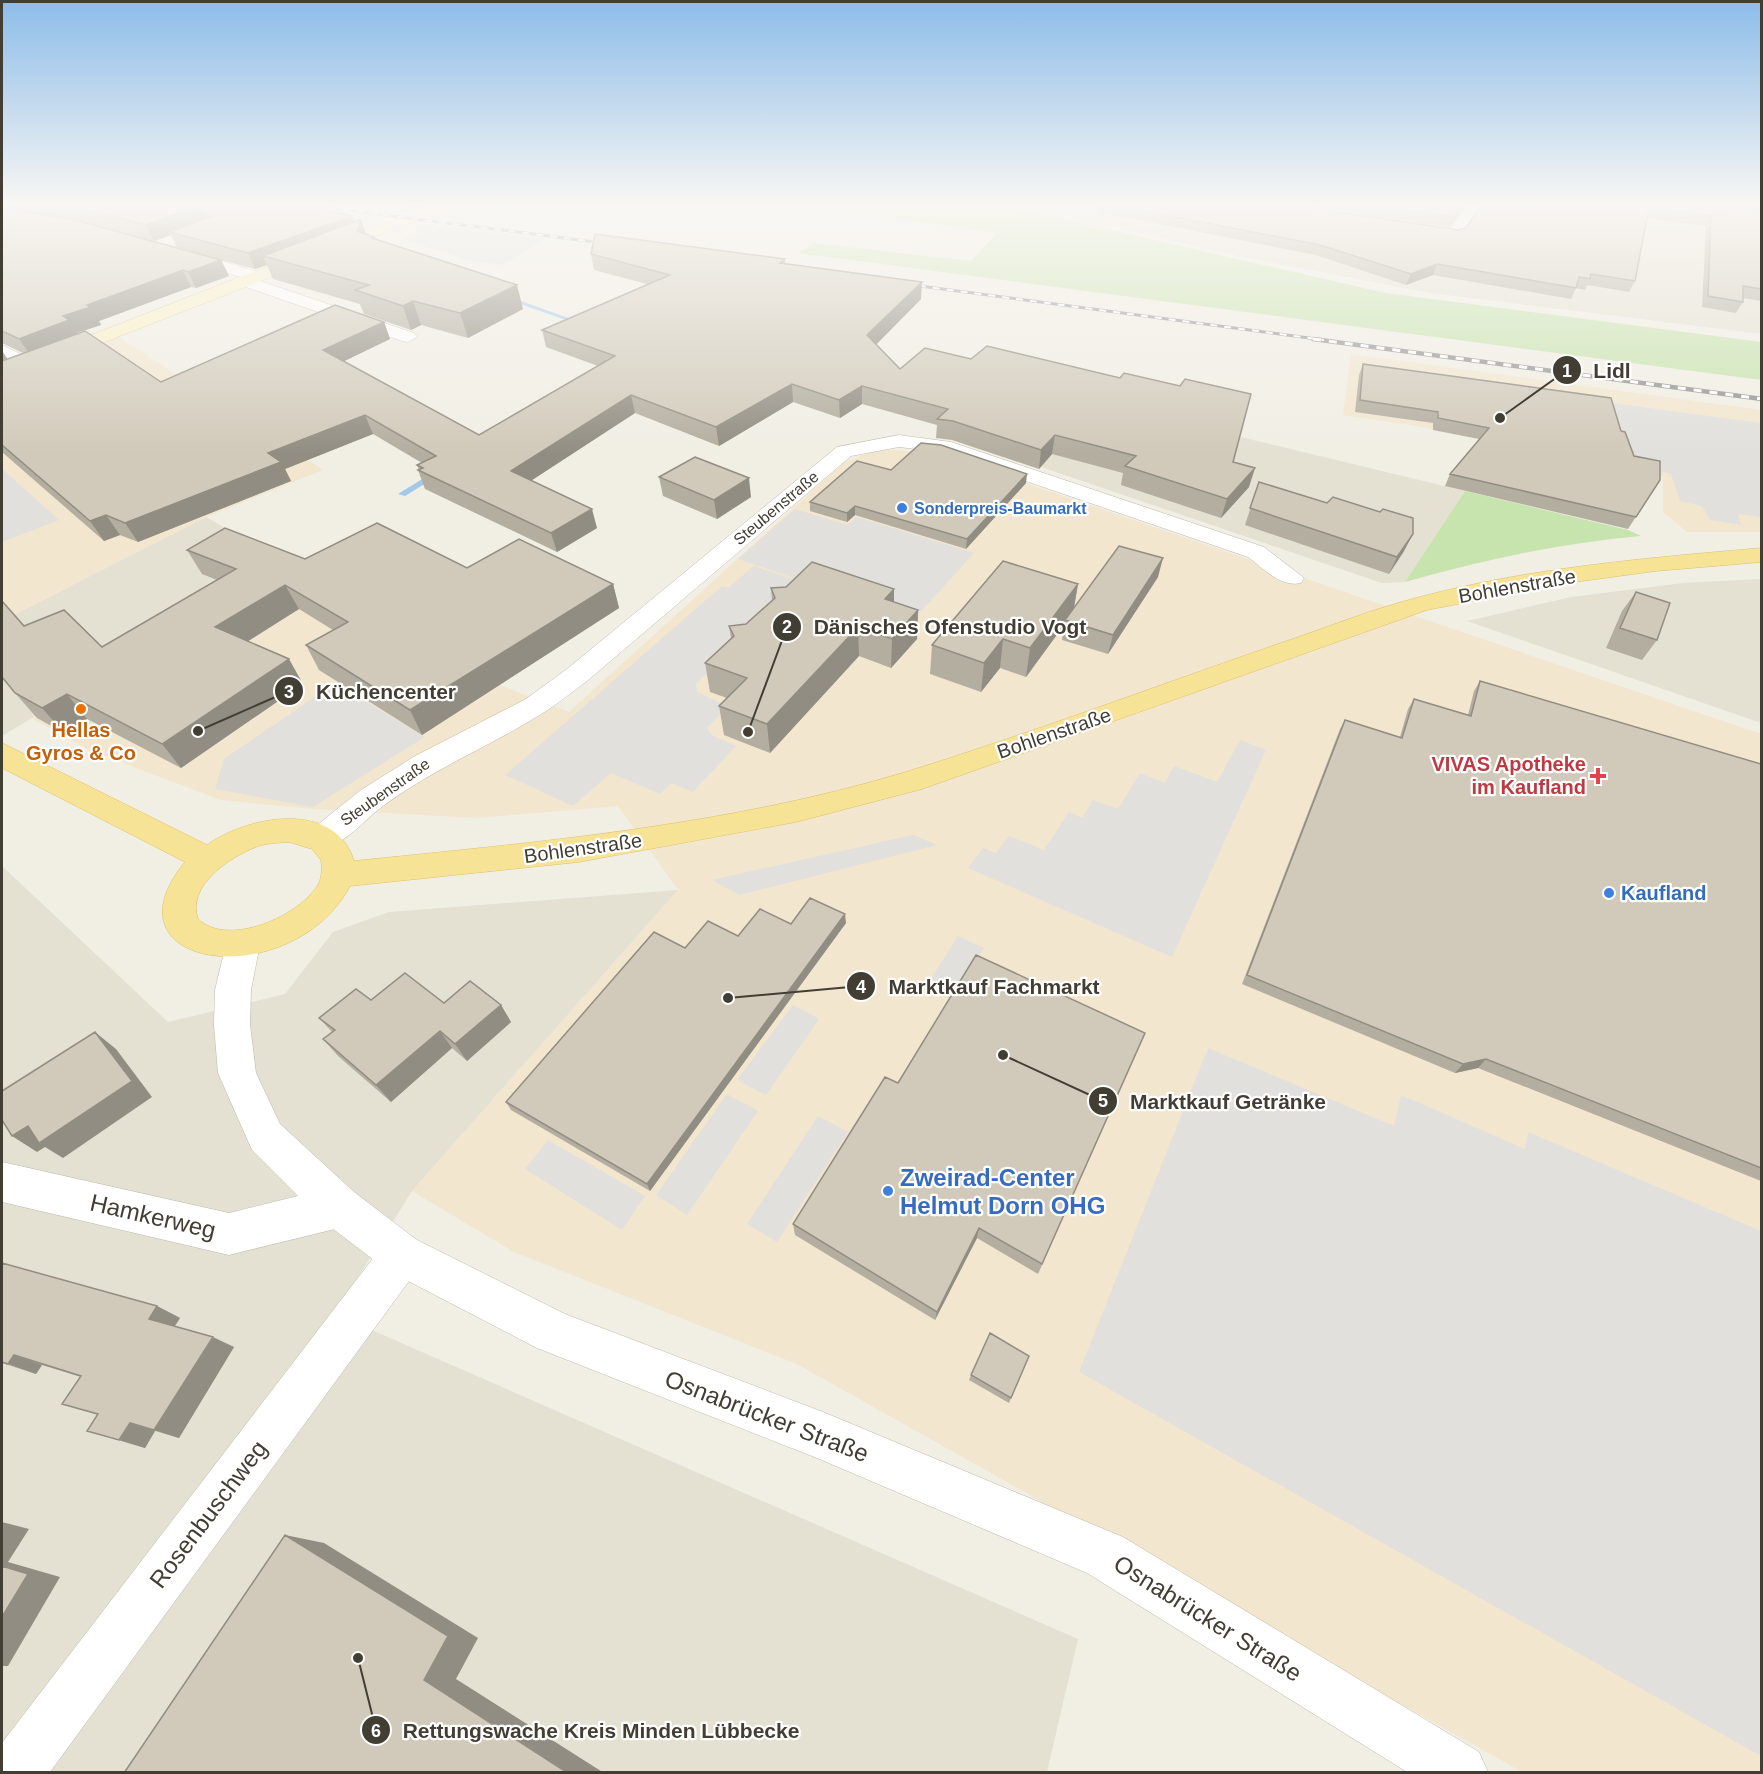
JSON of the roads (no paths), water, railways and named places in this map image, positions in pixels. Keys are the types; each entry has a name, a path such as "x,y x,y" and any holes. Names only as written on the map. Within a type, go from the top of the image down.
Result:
{"main road":[{"path":"2,376 222,289"},
{"name":"Bohlenstraße","path":"338,875 579,850 724,826 796,811 911,782 1421,604 1560,577 1656,564 1761,555"},
{"path":"2,753 16,764 209,860"},
{"path":"289,830 322,838 333,847 339,860 338,875 330,893 322,902 294,926 269,938 243,944 219,944 198,939 184,927 179,912 182,895 192,876 209,860 227,847 268,832 289,830"}],"street":[{"path":"279,289 408,337"},
{"path":"2,350 28,365"},
{"name":"Steubenstraße","path":"322,838 372,798 425,763 536,705 577,675 844,451 899,441 944,446 1256,552 1292,578"},
{"name":"Osnabrücker Straße","path":"243,944 233,990 232,1025 237,1073 266,1137 339,1208 402,1255 553,1332 823,1436 1105,1555 1459,1773"},
{"name":"Hamkerweg","path":"2,1182 229,1234 339,1208"},
{"name":"Rosenbuschweg","path":"15,1773 402,1255"}],"waterway":[{"path":"508,298 582,324"},
{"path":"402,494 435,475"}],"railway":[{"path":"941,289 1324,340"},
{"path":"1313,339 1762,399"}],"place":[{"name":"Lidl","path":"1500,418"},
{"name":"Sonderpreis-Baumarkt","path":"902,508"},
{"name":"Hellas Gyros & Co","path":"81,709"},
{"name":"Küchencenter","path":"198,731"},
{"name":"Dänisches Ofenstudio Vogt","path":"748,732"},
{"name":"VIVAS Apotheke im Kaufland","path":"1598,776"},
{"name":"Kaufland","path":"1609,893"},
{"name":"Marktkauf Fachmarkt","path":"728,998"},
{"name":"Marktkauf Getränke","path":"1003,1055"},
{"name":"Zweirad-Center Helmut Dorn OHG","path":"888,1191"},
{"name":"Rettungswache Kreis Minden Lübbecke","path":"358,1658"}]}
